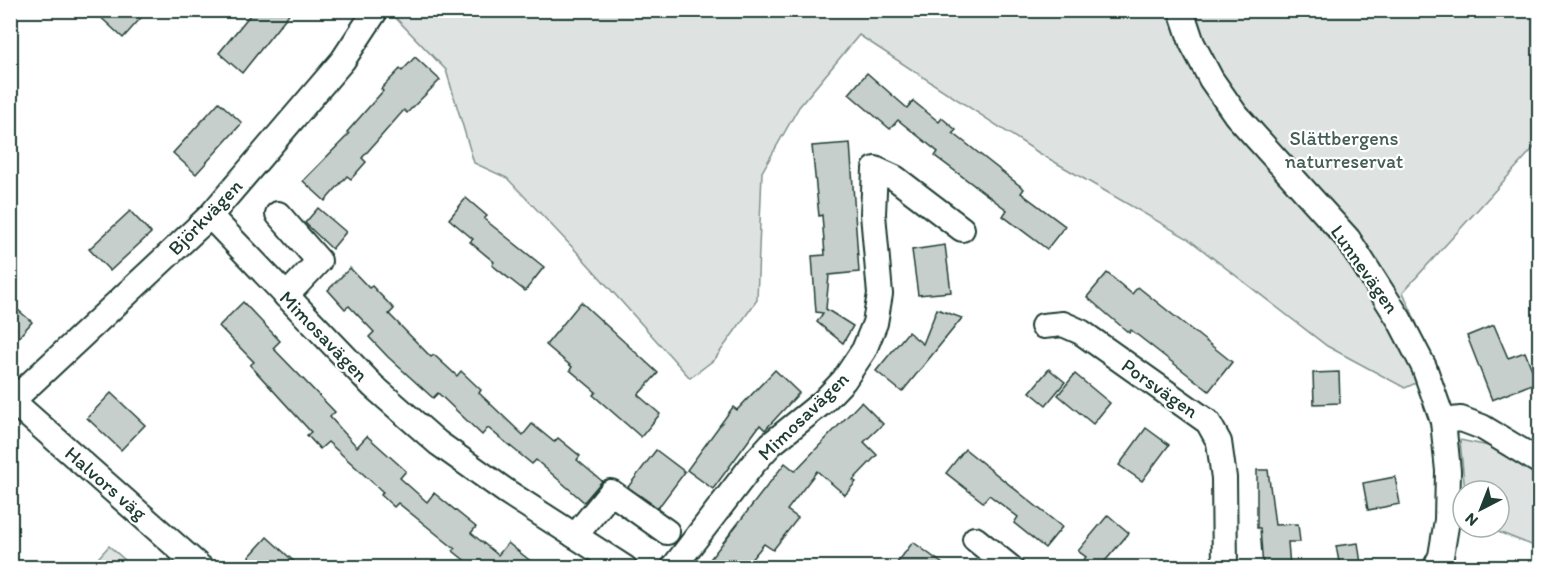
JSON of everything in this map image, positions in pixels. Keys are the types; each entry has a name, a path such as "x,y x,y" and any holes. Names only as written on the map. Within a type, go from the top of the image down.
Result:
{"street":[{"name":"Björkvägen","path":"11,401 210,216 343,60 376,10"},
{"name":"Lunnevägen","path":"1181,10 1192,43 1210,80 1236,115 1348,239 1399,319 1424,367 1443,421 1448,471 1447,520 1441,556 1435,567"},
{"name":"Mimosavägen","path":"672,567 753,464 771,444 823,402 844,380 864,350 875,323 880,294 873,214 875,169 895,178 962,229"},
{"path":"278,214 319,261 286,296"},
{"name":"Mimosavägen","path":"210,216 373,386 438,443 507,492 625,567"},
{"name":"Porsvägen","path":"1043,326 1063,324 1081,332 1208,422 1219,442 1224,478 1225,567"},
{"name":"Halvors väg","path":"11,401 201,567"},
{"path":"1443,421 1461,419 1536,452"},
{"path":"575,536 611,492 667,532"},
{"path":"975,539 1011,567"}],"green space":[{"name":"Slättbergens naturreservat","path":"389,11 1539,11 1539,142 1403,292 1438,373 1405,388 1327,346 1187,238 1039,153 859,35 799,107 762,172 757,300 715,359 690,378 507,178 474,163 446,70"},
{"path":"1460,440 1503,449 1539,474 1539,548 1511,537 1511,479 1464,479"},
{"path":"109,546 133,567 90,567"}],"building":[{"path":"93,10 148,10 123,38"},
{"path":"254,10 292,10 242,73 219,53"},
{"path":"415,57 440,80 407,113 404,110 362,158 366,162 351,179 347,176 325,201 303,181 349,134 347,132 383,91 381,89"},
{"path":"867,73 907,108 913,101 939,122 942,118 956,130 953,133 1024,189 1021,193 1065,226 1047,249 1003,216 1007,210 935,156 938,152 898,120 890,129 849,94"},
{"path":"219,102 242,123 196,174 173,153"},
{"path":"850,143 859,272 829,275 826,309 853,326 843,343 817,322 823,313 816,312 812,256 825,255 812,146"},
{"path":"466,198 487,216 484,219 544,267 525,291 492,265 494,262 470,242 473,239 449,219"},
{"path":"318,208 346,232 332,249 305,223"},
{"path":"130,211 151,233 110,271 89,249"},
{"path":"945,245 951,292 918,295 912,250"},
{"path":"350,268 369,288 372,286 394,309 389,314 431,357 434,355 457,376 461,371 481,390 479,393 523,435 532,424 554,442 558,438 580,456 577,460 602,481 584,502 536,460 532,464 488,428 482,435 438,393 433,398 388,357 369,337 374,332 349,306 345,309 328,290"},
{"path":"1107,273 1132,294 1138,287 1232,362 1209,391 1131,330 1129,333 1087,297"},
{"path":"243,302 280,341 273,348 335,412 330,417 357,447 367,436 406,471 400,478 427,502 434,493 476,527 471,533 498,555 508,543 538,567 473,567 453,551 455,549 398,503 394,507 381,495 383,492 328,442 320,449 307,435 311,432 250,365 254,362 219,326"},
{"path":"581,302 658,373 638,395 660,414 641,437 593,395 596,392 546,345"},
{"path":"10,303 32,322 10,347"},
{"path":"937,309 962,318 902,392 876,371 908,332 923,344"},
{"path":"1494,325 1508,358 1525,352 1537,382 1492,400 1467,336"},
{"path":"1049,369 1065,382 1046,405 1030,392"},
{"path":"775,370 799,393 765,430 760,425 713,489 687,470 733,407 737,410"},
{"path":"1339,372 1340,403 1314,404 1313,373"},
{"path":"1075,374 1110,403 1093,424 1058,395"},
{"path":"111,393 145,425 121,450 87,418"},
{"path":"861,402 883,424 864,442 877,455 853,480 856,482 845,495 817,471 787,510 798,518 773,550 764,544 745,567 704,567 785,463 795,471"},
{"path":"1146,428 1169,445 1142,481 1119,465"},
{"path":"965,449 1062,527 1045,548 1014,523 1018,517 989,495 983,502 946,473"},
{"path":"656,450 685,472 658,508 628,487"},
{"path":"1257,470 1268,470 1275,525 1298,524 1300,542 1288,542 1290,567 1263,567 1260,528 1257,528"},
{"path":"1395,477 1400,504 1368,510 1363,483"},
{"path":"1108,515 1129,533 1100,567 1078,567 1086,557 1078,551"},
{"path":"267,537 300,567 260,567 249,557"},
{"path":"913,542 947,567 894,567"},
{"path":"1358,543 1361,564 1340,567 1336,546"}]}
